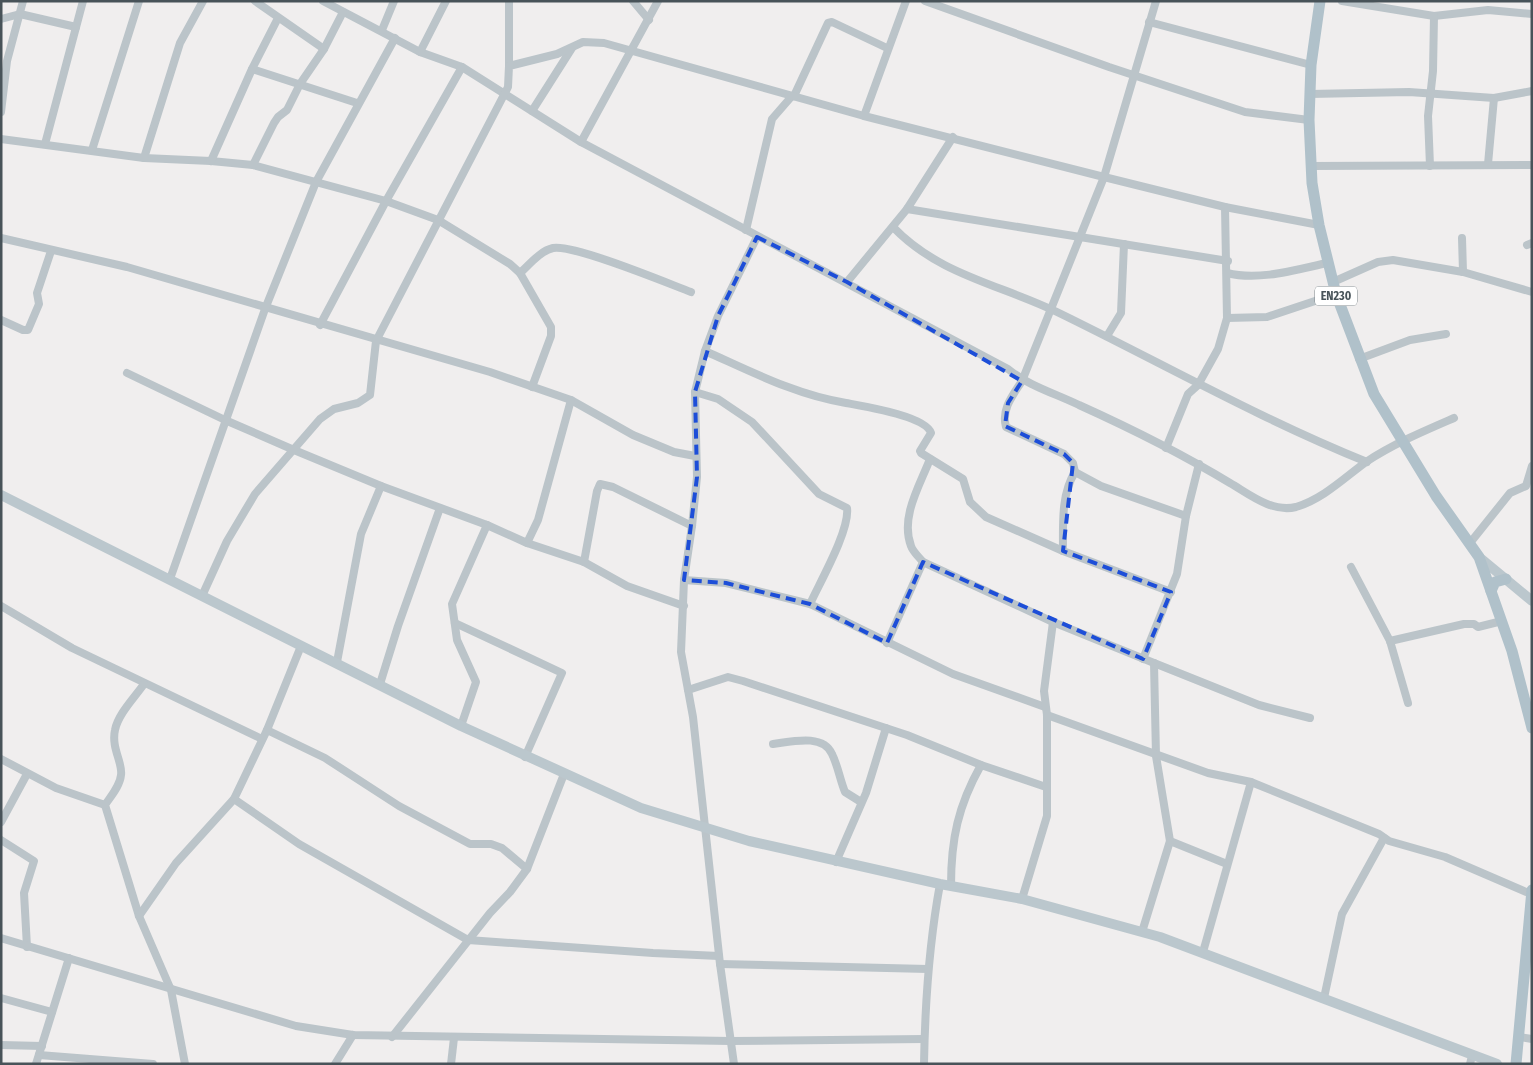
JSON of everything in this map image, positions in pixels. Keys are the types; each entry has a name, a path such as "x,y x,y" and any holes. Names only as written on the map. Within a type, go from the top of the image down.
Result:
{"main road":[{"name":"EN230","path":"1320,1 1311,65 1309,120 1311,166 1319,225 1327,264 1359,359 1374,394 1402,441 1479,557 1502,621 1532,728"},
{"path":"1491,591 1495,582 1506,579"},
{"path":"1516,1064 1528,978 1532,890"}],"street":[{"path":"1,112 7,61 23,1"},
{"path":"45,144 84,1"},
{"path":"92,150 139,1"},
{"path":"144,158 180,43 203,1"},
{"path":"255,1 324,49"},
{"path":"323,1 334,4 343,12 382,30 420,52 462,67 581,142 757,237 847,282 1008,370 1022,381 1078,404 1199,464 1266,504 1286,509 1298,506 1341,483 1367,462 1402,441 1454,418"},
{"path":"382,30 394,1"},
{"path":"420,52 446,1"},
{"path":"202,596 227,541 255,494 327,414 358,403 370,395 376,341 508,87 509,1"},
{"path":"634,1 650,20"},
{"path":"581,142 650,20 658,1"},
{"path":"864,116 887,48 906,1"},
{"path":"925,1 1109,67 1245,112 1309,120"},
{"path":"1156,1 1148,22 1104,177 1022,381 1008,403 1005,414 1006,427 1064,454 1073,463 1075,472 1101,486 1186,516"},
{"path":"1342,1 1434,16 1488,10 1532,14"},
{"path":"253,165 278,116 287,110 300,84 324,49 343,12"},
{"path":"1,19 20,14 76,27"},
{"path":"1430,166 1428,116 1431,92 1434,16"},
{"path":"211,161 252,69 278,18"},
{"path":"746,230 772,119 793,96 828,23 832,22 887,48"},
{"path":"1148,22 1311,65"},
{"path":"170,579 265,309 316,182 357,103 395,38"},
{"path":"509,66 572,48 588,41 632,50 864,116 953,137 1104,177 1225,207 1319,225"},
{"path":"532,111 572,48"},
{"path":"320,325 386,201 462,67"},
{"path":"252,69 357,103"},
{"path":"1310,94 1431,92 1494,98 1532,91"},
{"path":"1488,164 1494,98"},
{"path":"847,282 907,209 953,137"},
{"path":"1,139 144,158 253,165 386,201 438,220 494,253 520,273 552,327 532,387"},
{"path":"1311,166 1532,165"},
{"path":"1166,448 1188,394 1198,384 1218,349 1227,318 1228,260 1225,207"},
{"path":"907,209 1228,260"},
{"path":"893,227 928,257 976,280 1051,309 1318,443 1367,462"},
{"path":"734,1064 719,960 688,690 684,679 682,652 684,580 697,477 694,392 705,351 718,316 757,237"},
{"path":"1,238 127,268 320,325 490,372 571,400 633,435 674,452 695,456"},
{"path":"1462,238 1462,272"},
{"path":"1107,336 1121,313 1124,244"},
{"path":"520,273 546,250 556,248 571,250 637,270 691,292"},
{"path":"1,320 23,330 28,330 39,304 37,293 51,251"},
{"path":"1333,282 1386,260 1462,272 1532,292"},
{"path":"1227,274 1242,277 1264,276 1327,264"},
{"path":"1227,318 1268,317 1336,294"},
{"path":"1359,359 1410,340 1446,334"},
{"path":"705,351 794,390 824,399 877,408 925,425 931,432 920,451 962,479 970,502 986,517 1063,550 1171,592"},
{"path":"127,373 225,420 294,450 381,486 487,525 527,543 584,562 627,586 684,606"},
{"path":"694,392 718,399 752,422 819,494 847,508 848,516 839,543 810,604"},
{"path":"527,543 538,520 571,400"},
{"path":"930,459 908,517 908,533 911,548 923,562 1053,622 1143,659 1259,705 1310,718"},
{"path":"1143,659 1177,574 1186,516 1199,464"},
{"path":"1470,543 1510,494 1526,486 1532,466"},
{"path":"1063,550 1066,496 1069,480 1075,472"},
{"path":"584,562 597,491 600,484 613,487 692,526"},
{"path":"337,662 361,534 381,486"},
{"path":"1,495 301,646 337,662 461,726 525,757 641,808 704,828 836,862 1022,899 1142,932 1203,952 1324,998 1471,1060 1497,1064"},
{"path":"380,684 398,626 440,508"},
{"path":"461,726 476,682 458,640 452,604 487,525"},
{"path":"1479,557 1532,601"},
{"path":"887,643 923,562"},
{"path":"1351,567 1390,641 1408,703"},
{"path":"684,580 726,583 810,604 953,674 1156,756 1208,773 1251,782 1379,834 1384,838 1445,856 1531,894"},
{"path":"1,606 72,648 262,739"},
{"path":"1390,641 1464,624 1474,624 1478,627 1502,621"},
{"path":"1022,899 1047,816 1046,711 1044,691 1053,622"},
{"path":"455,623 562,673 525,757"},
{"path":"139,916 176,863 234,799 267,730 301,646"},
{"path":"1142,932 1170,841 1156,756 1154,663"},
{"path":"688,690 728,678 886,728 981,765 1046,787"},
{"path":"144,684 118,720 115,729 114,749 122,769 121,776 105,805 139,916 171,990 185,1064"},
{"path":"836,862 861,802 886,728"},
{"path":"267,730 325,758 399,806 470,844 497,845 527,869"},
{"path":"774,744 803,739 826,746 832,752 845,792 861,802"},
{"path":"1,759 56,788 105,805"},
{"path":"951,886 952,844 965,797 981,765"},
{"path":"1,822 27,774"},
{"path":"392,1037 468,940 510,892 527,869 564,774"},
{"path":"1203,952 1251,782"},
{"path":"234,799 299,844 468,940 719,960 928,969"},
{"path":"1324,998 1342,914 1384,838"},
{"path":"1,840 34,861 24,893 27,948"},
{"path":"1170,841 1227,864"},
{"path":"924,1064 928,969 940,884"},
{"path":"1,938 27,948 69,958 296,1026 353,1036 731,1040 924,1039"},
{"path":"36,1064 69,958"},
{"path":"1,998 52,1012"},
{"path":"336,1064 353,1036"},
{"path":"1519,1037 1532,1039"},
{"path":"451,1064 454,1038"},
{"path":"1,1045 42,1046"},
{"path":"39,1055 152,1064"}],"highlighted area":[{"path":"757,237 847,282 1022,381 1008,403 1005,426 1064,454 1073,463 1063,551 1171,592 1143,659 923,562 887,643 810,604 726,583 684,580 697,477 695,392 718,316"}]}
